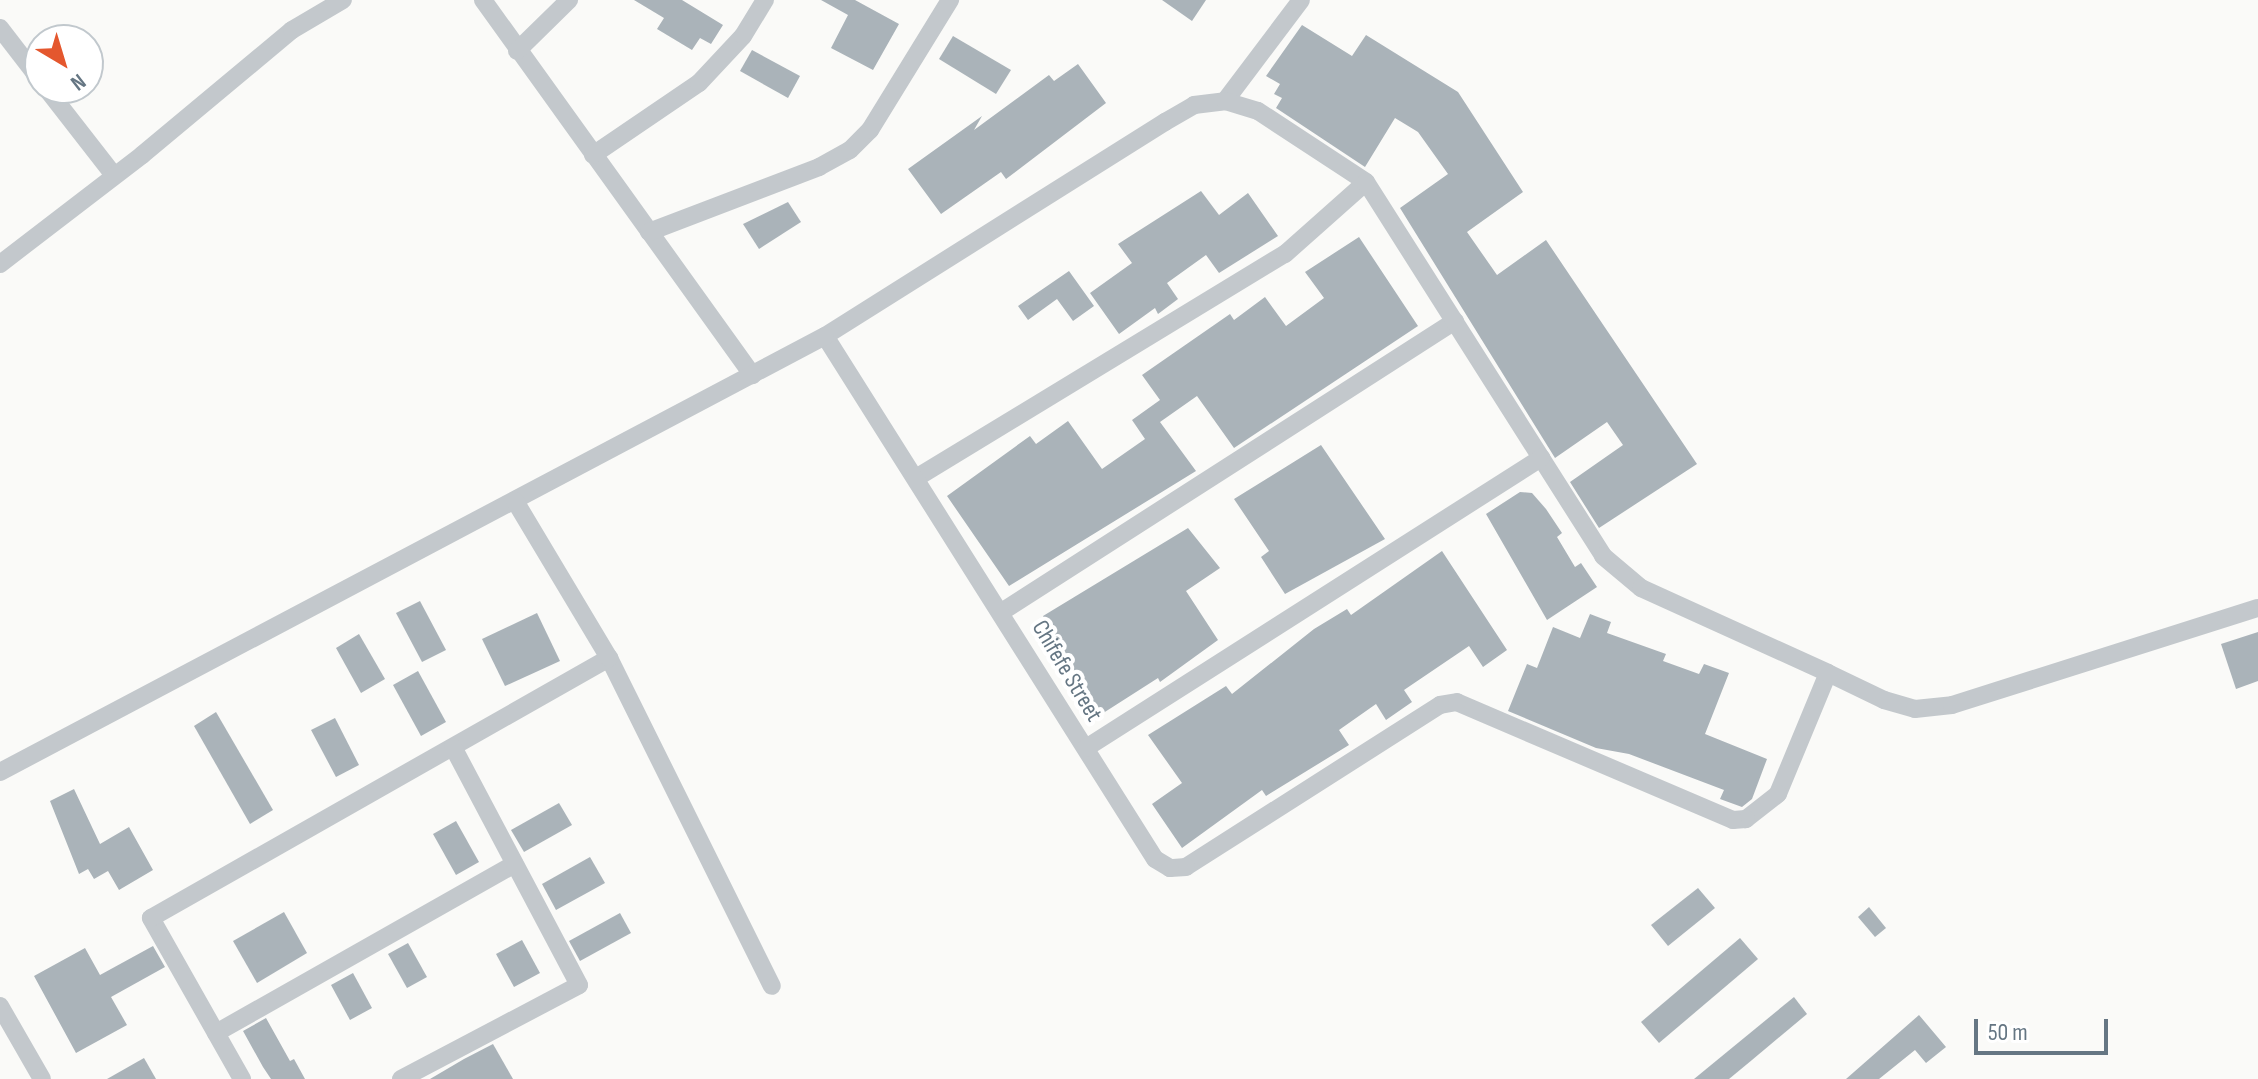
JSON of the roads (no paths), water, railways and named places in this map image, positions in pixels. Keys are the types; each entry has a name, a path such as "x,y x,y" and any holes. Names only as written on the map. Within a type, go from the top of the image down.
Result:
{"street":[{"path":"0,264 292,30 343,0"},
{"path":"483,0 752,375"},
{"path":"517,51 569,0"},
{"path":"593,155 699,83 743,36 765,0"},
{"path":"649,232 819,167 850,150 870,130 950,0"},
{"path":"1225,101 1301,0"},
{"path":"0,28 24,59"},
{"path":"0,772 825,336 1165,122 1194,105 1225,101 1258,111 1366,182 1541,458 1621,577 1828,673 1915,709 1952,705 2258,608"},
{"path":"58,104 113,174"},
{"path":"916,478 1285,254 1366,182"},
{"path":"1003,611 1455,321"},
{"name":"Chifefe Street","path":"825,336 1003,611 1155,859 1170,868 1186,867 1440,705 1457,702 1733,820 1746,819 1778,794 1828,673"},
{"path":"1086,748 1541,458"},
{"path":"515,501 609,658 772,986"},
{"path":"242,1079 151,918 609,658"},
{"path":"401,1079 579,985 453,747"},
{"path":"216,1033 515,864"},
{"path":"0,1006 42,1079"}]}
